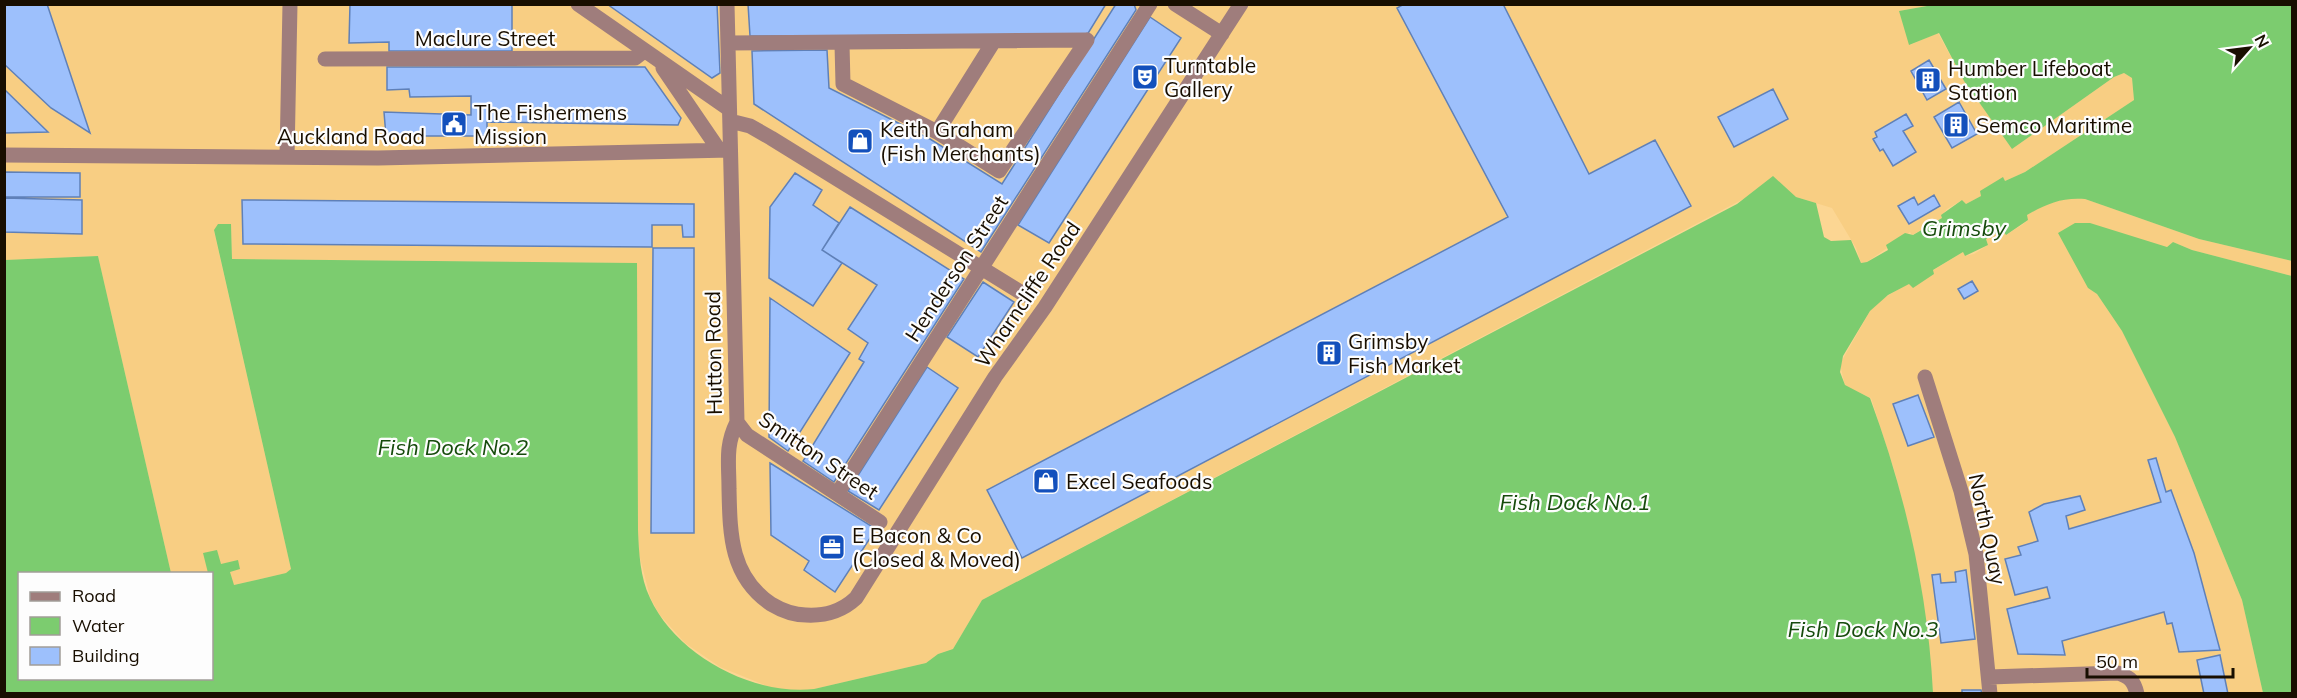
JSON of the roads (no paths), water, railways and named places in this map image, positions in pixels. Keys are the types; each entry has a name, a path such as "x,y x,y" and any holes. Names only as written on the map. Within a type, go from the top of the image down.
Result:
{"street":[{"path":"287,158 290,4"},
{"path":"578,4 729,115 771,138 1025,295"},
{"name":"Hutton Road","path":"727,4 729,115 725,150 737,422 728,439 730,533 739,568 762,598 788,612 819,615 848,606"},
{"name":"Henderson Street","path":"837,494 1150,4"},
{"path":"1175,4 1222,34"},
{"name":"Wharncliffe Road","path":"848,606 856,598 995,377 1045,307 1240,4"},
{"path":"728,43 842,44 1087,40 999,171 937,132 843,84 842,44"},
{"path":"937,132 994,41"},
{"name":"Maclure Street","path":"326,59 635,58 644,51"},
{"path":"658,61 725,150"},
{"name":"Auckland Road","path":"4,155 378,158 725,150"},
{"name":"North Quay","path":"1925,377 1968,517 1976,554 1990,693"},
{"name":"Smitton Street","path":"737,422 747,435 880,522"},
{"path":"1989,677 2118,673 2133,681 2137,693"}],"water":[{"path":"1938,4 2292,5 2292,261 2199,239 2085,199 2062,200 2027,215 2028,220 2006,235 2002,230 1986,239 1988,245 1965,256 1963,252 1933,270 1934,274 1913,288 1909,284 1888,295 1870,311 1843,356 1840,372 1845,385 1870,398 1904,506 1926,618 1933,693 5,693 5,260 98,256 171,572 18,572 18,680 213,680 213,572 208,572 203,553 217,550 221,564 238,560 240,569 230,572 234,585 286,573 291,569 214,230 218,224 231,224 232,259 637,263 638,530 644,582 650,598 662,619 678,637 697,654 719,668 766,686 814,689 926,663 938,654 953,649 982,600 1737,204 1773,176 1796,197 1816,203 1824,237 1831,241 1851,240 1861,263 1867,262 1888,250 1886,245 1905,233 1913,235 1942,218 1941,215 1962,200 1966,204 1981,196 1980,191 2003,177 2005,181 2025,172 2134,100 2132,78 2124,73 2114,77 2012,149 1964,81 1939,33 1909,45 1899,11"},
{"path":"2075,223 2090,223 2167,247 2173,242 2192,250 2292,276 2292,693 2263,693 2242,600 2175,437 2122,331 2097,294 2088,288 2058,233"}],"place":[{"name":"Turntable Gallery","path":"1145,77"},
{"name":"Humber Lifeboat Station","path":"1928,80"},
{"name":"The Fishermens Mission","path":"454,124"},
{"name":"Semco Maritime","path":"1956,125"},
{"name":"Keith Graham (Fish Merchants)","path":"860,141"},
{"name":"Grimsby Fish Market","path":"1329,353"},
{"name":"Excel Seafoods","path":"1046,481"},
{"name":"E Bacon & Co (Closed & Moved)","path":"832,547"}],"water label":[{"name":"Grimsby","path":"1964,228"},
{"name":"Fish Dock No.2","path":"453,447"},
{"name":"Fish Dock No.1","path":"1575,502"},
{"name":"Fish Dock No.3","path":"1863,629"}]}
